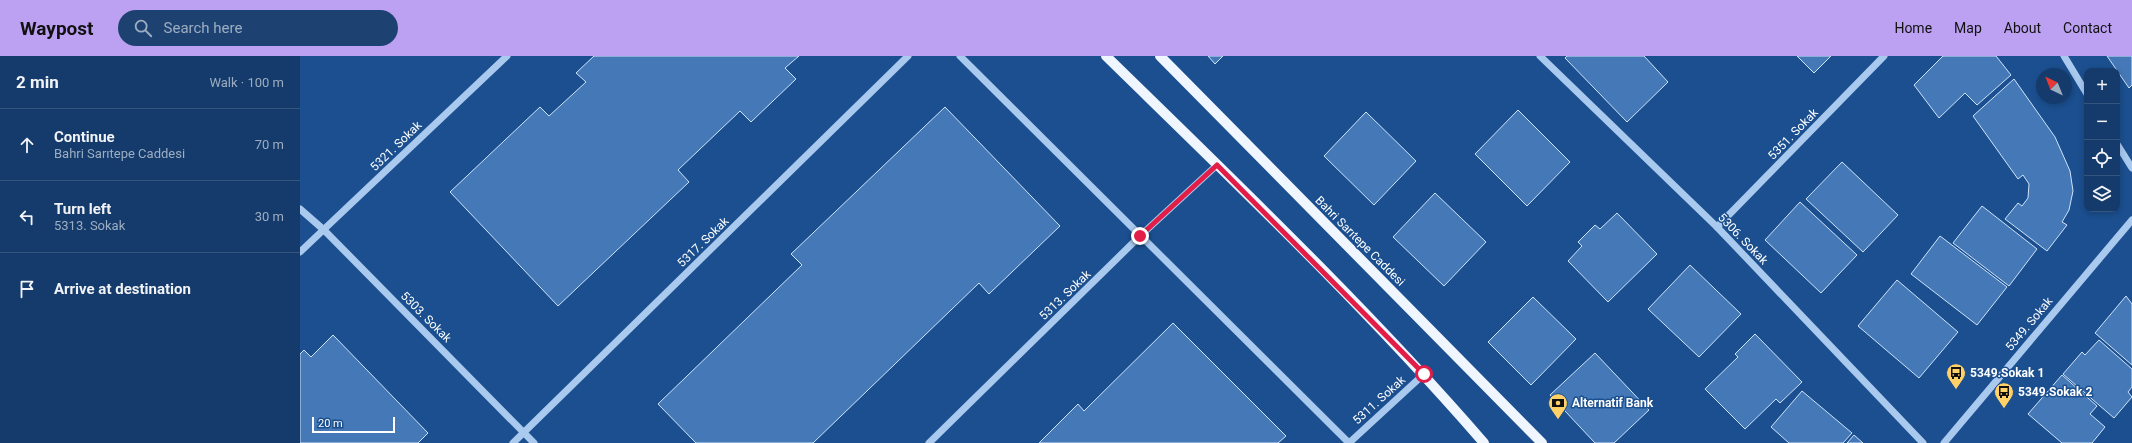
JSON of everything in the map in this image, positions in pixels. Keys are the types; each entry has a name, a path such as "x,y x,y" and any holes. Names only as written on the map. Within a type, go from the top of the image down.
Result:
{"main road":[{"path":"1106,56 1217,165 1424,374 1484,443"},
{"name":"Bahri Sarıtepe Caddesi","path":"1160,56 1542,443"}],"street":[{"name":"5321. Sokak","path":"300,252 507,56"},
{"name":"5317. Sokak","path":"513,443 908,56"},
{"path":"960,56 1349,443"},
{"name":"5306. Sokak","path":"1540,56 1717,227 1923,443"},
{"name":"5351. Sokak","path":"1717,227 1884,56"},
{"path":"2064,56 2084,89"},
{"path":"2120,149 2132,168"},
{"name":"5313. Sokak","path":"929,443 1140,236 1217,165"},
{"name":"5303. Sokak","path":"300,208 324,230 534,443"},
{"name":"5349. Sokak","path":"1944,443 2132,220"},
{"name":"5311. Sokak","path":"1349,443 1424,374"}],"building":[{"path":"594,56 799,56 785,68 796,79 751,122 740,111 678,170 689,182 558,306 450,192 540,107 549,116 586,82 576,73"},
{"path":"1208,56 1223,56 1215,64"},
{"path":"1567,56 1644,56 1668,82 1627,122 1565,58"},
{"path":"1797,56 1831,56 1814,73"},
{"path":"1943,56 1996,56 2011,75 1977,105 1965,93 1939,118 1914,85"},
{"path":"2107,56 2132,56 2132,85 2129,88 2120,75 2120,68 2115,68"},
{"path":"2014,79 2055,137 2070,171 2073,191 2069,210 2062,222 2067,225 2047,251 2005,219 2018,203 2022,206 2028,198 2029,184 2023,175 2018,179 1973,116"},
{"path":"945,107 1060,226 989,294 979,283 813,443 696,443 658,404 802,265 791,254"},
{"path":"1518,110 1570,162 1527,206 1475,154"},
{"path":"1366,112 1416,161 1374,205 1324,156"},
{"path":"1842,162 1898,215 1863,252 1806,199"},
{"path":"1435,193 1486,242 1444,286 1393,237"},
{"path":"1800,202 1857,255 1821,293 1765,240"},
{"path":"1982,206 2037,249 2009,286 1953,243"},
{"path":"1617,213 1657,254 1608,302 1568,261 1582,246 1578,242 1595,225 1600,229"},
{"path":"1940,236 2007,287 1977,325 1911,274"},
{"path":"1690,265 1741,314 1699,357 1648,309"},
{"path":"1897,280 1958,332 1919,378 1858,326"},
{"path":"2126,296 2132,304 2132,365 2095,333"},
{"path":"1533,297 1576,339 1531,385 1488,342"},
{"path":"1173,323 1286,436 1278,443 1039,443 1078,404 1084,411"},
{"path":"1755,334 1802,382 1780,403 1776,399 1745,429 1705,389 1738,357 1735,354"},
{"path":"333,335 428,433 418,443 300,443 300,354 304,350 311,357"},
{"path":"2099,340 2132,369 2132,387 2128,392 2132,397 2114,418 2063,374 2082,352 2085,355"},
{"path":"1595,353 1649,410 1614,443 1595,443 1550,395"},
{"path":"2062,375 2097,406 2090,414 2105,427 2092,443 2062,443 2028,414"},
{"path":"1802,391 1852,433 1843,443 1789,443 1771,427"},
{"path":"1854,435 1863,443 1847,443"}],"place":[{"name":"5349.Sokak 1","path":"1956,390"},
{"name":"5349.Sokak 2","path":"2004,409"},
{"name":"Alternatif Bank","path":"1558,420"}],"route":[{"path":"1140,236 1217,165 1424,374"}]}
